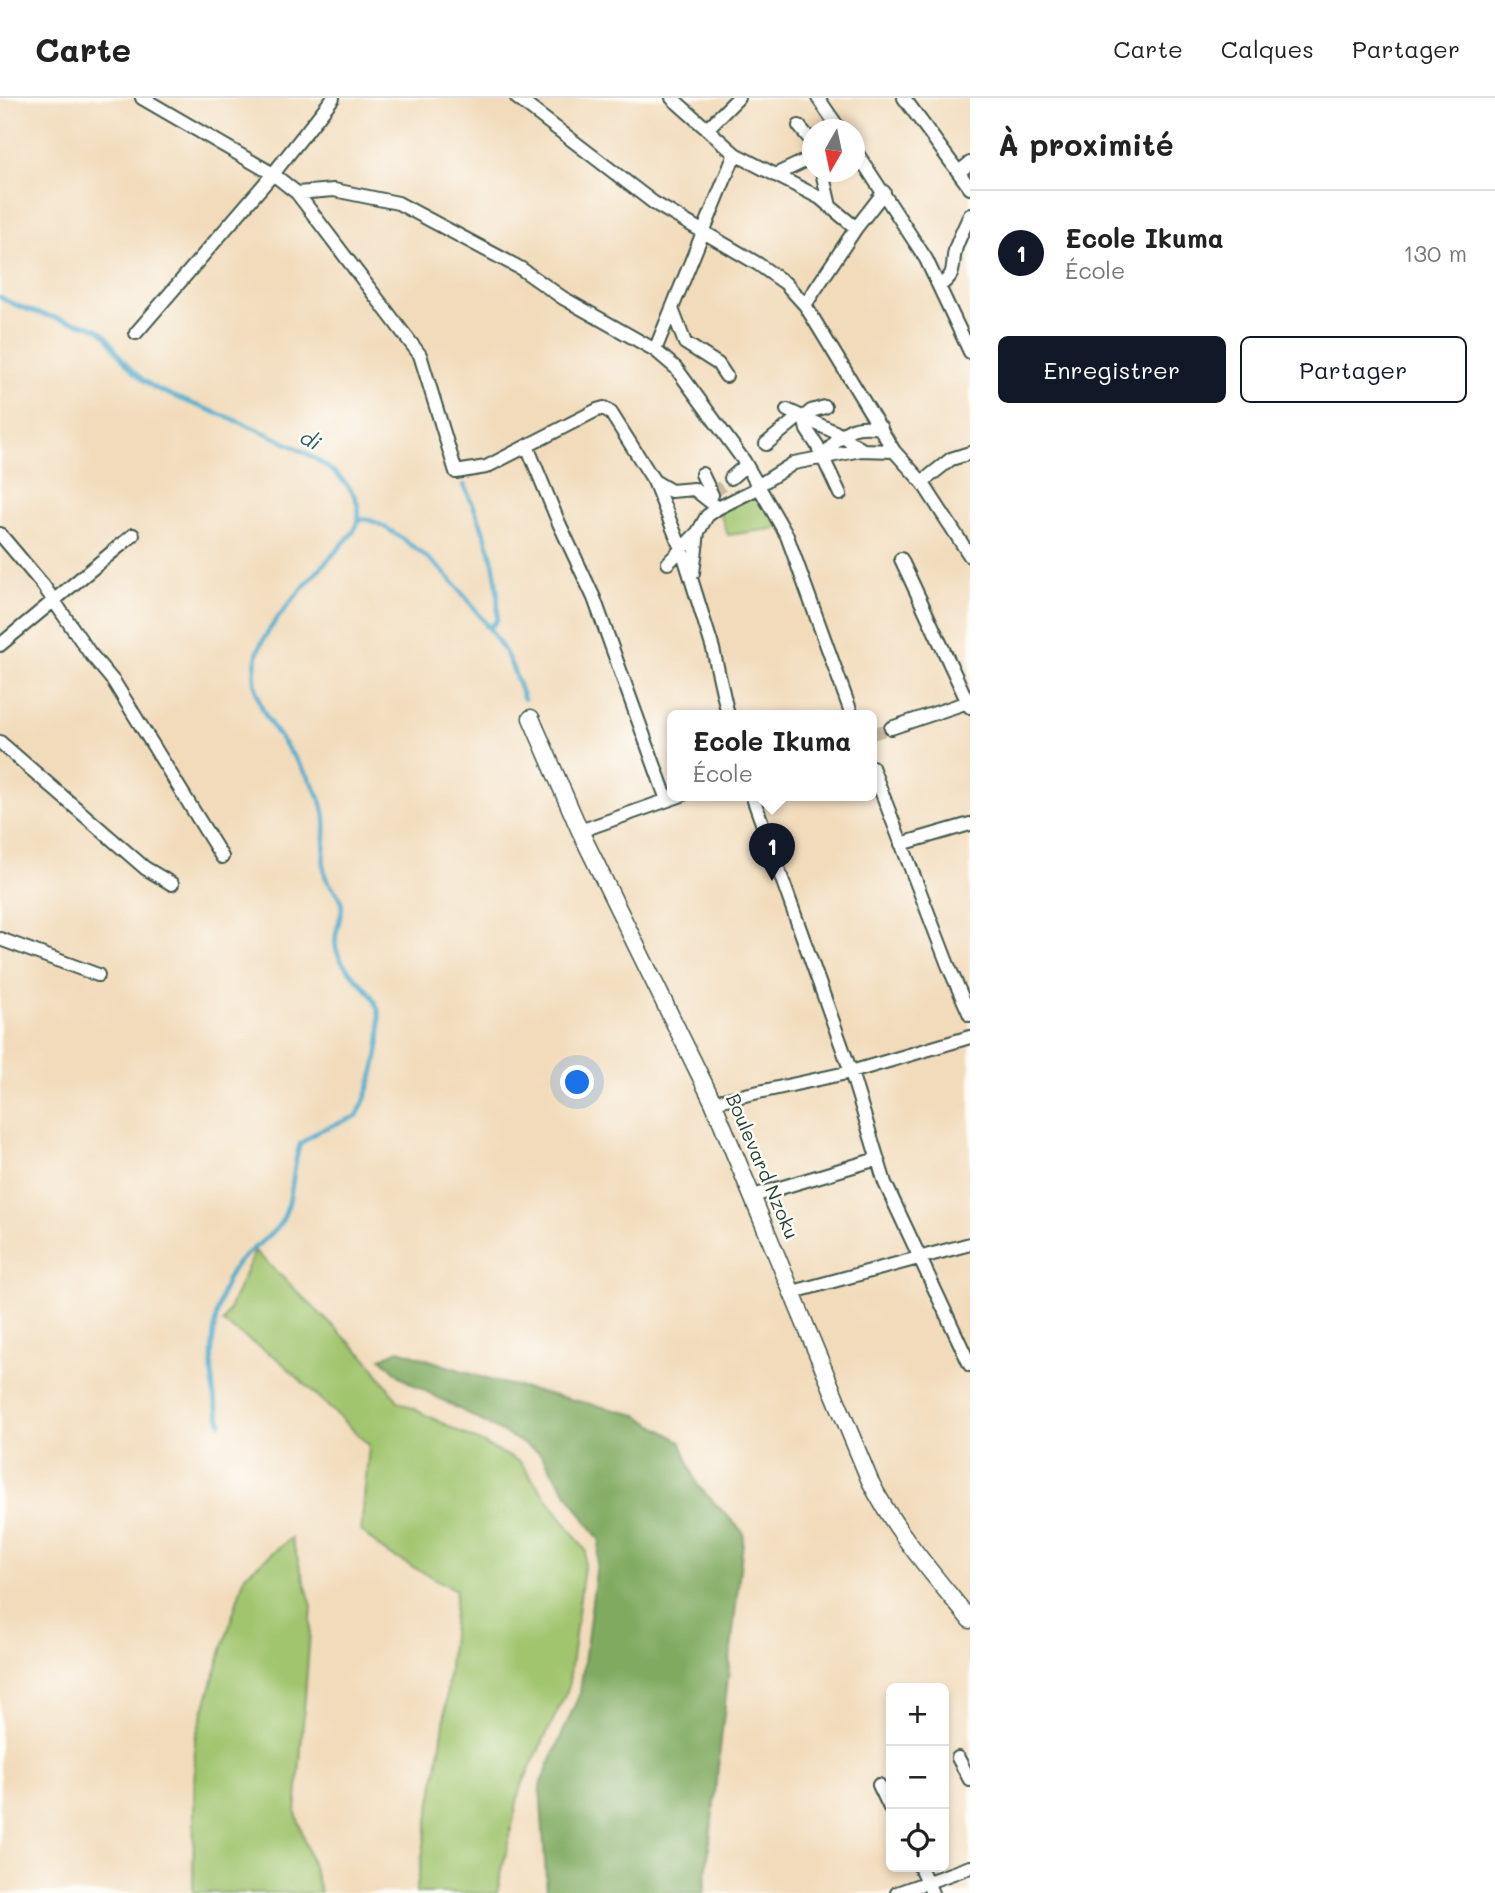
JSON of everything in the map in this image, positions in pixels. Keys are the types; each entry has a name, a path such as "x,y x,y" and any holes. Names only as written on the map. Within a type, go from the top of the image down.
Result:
{"street":[{"path":"142,98 273,174 297,193 420,355 456,472 486,467 604,408 611,413 654,481 681,549 713,649 727,710"},
{"path":"136,332 273,174 333,98"},
{"path":"517,98 654,203 785,283 805,305 894,451 922,482 970,556"},
{"path":"672,98 735,153 820,198 856,228"},
{"path":"708,128 738,98"},
{"path":"818,98 832,119"},
{"path":"904,98 970,188"},
{"path":"799,126 802,130"},
{"path":"655,350 735,153"},
{"path":"775,175 802,162"},
{"path":"958,172 970,163"},
{"path":"865,167 926,259 970,352"},
{"path":"824,182 830,206"},
{"path":"297,193 334,190 398,203 520,268 563,298 655,350 676,368 746,465 788,536 850,710"},
{"path":"805,305 856,228 884,192"},
{"path":"939,286 949,280 953,271 955,250 970,215"},
{"path":"672,309 685,343 718,364 726,376"},
{"path":"766,444 811,411 825,407"},
{"path":"787,410 863,450"},
{"path":"802,417 840,494"},
{"path":"821,458 840,436 854,428 881,428"},
{"path":"527,446 593,598 667,800 580,831"},
{"path":"668,563 698,532 707,516 794,463 863,450 894,451"},
{"path":"922,482 951,459 970,453"},
{"path":"731,478 746,465"},
{"path":"702,474 710,496 718,508"},
{"path":"654,481 671,491 694,489 710,496"},
{"path":"692,580 698,532"},
{"path":"0,534 114,682 222,857"},
{"path":"0,645 133,536"},
{"path":"891,728 969,704 901,559"},
{"name":"Boulevard Nzoku","path":"531,718 580,831 713,1102 856,1450 882,1505 923,1563 970,1620"},
{"path":"0,742 145,868 172,884"},
{"path":"877,780 970,1015"},
{"path":"754,801 851,1072 893,1204 970,1365"},
{"path":"901,844 970,824"},
{"path":"0,939 98,975"},
{"path":"713,1102 851,1072 970,1037"},
{"path":"753,1196 877,1159"},
{"path":"793,1292 970,1244"},
{"path":"958,1758 970,1780"},
{"path":"879,1785 891,1809"},
{"path":"897,1893 930,1888 970,1867"},
{"path":"922,1872 930,1888"}],"green space":[{"path":"760,487 780,528 728,535 718,508"},
{"path":"255,1251 368,1360 398,1401 520,1462 586,1551 568,1689 520,1789 497,1893 416,1893 444,1724 456,1590 385,1552 361,1531 369,1445 278,1359 223,1323"},
{"path":"399,1350 493,1381 637,1415 680,1441 698,1486 744,1533 704,1893 547,1893 540,1785 580,1693 600,1541 539,1452 403,1379 381,1358"},
{"path":"291,1538 312,1606 296,1813 321,1893 193,1893 195,1739 245,1575"}],"waterway":[{"path":"0,297 32,311 97,329 106,335 129,367 149,384 177,398 246,424 318,461 345,482 358,506 354,531 285,609 262,641 257,655 255,677 258,697 266,716 301,766 321,801 325,820 325,875 340,898 342,907 336,948 342,962 371,995 377,1007 380,1021 378,1055 357,1116 318,1131 300,1144 289,1203 281,1222 240,1260 228,1278 218,1308 212,1358 214,1392 221,1423"},
{"path":"464,485 485,534 497,585 497,620 492,626 486,626"},
{"name":"di","path":"359,522 363,519 372,521 396,534 451,580 503,649 524,699"}],"tunnel":[{"path":"713,494 731,478"},
{"path":"877,732 891,728"}],"place":[{"name":"Ecole Ikuma","path":"772,881"}]}
